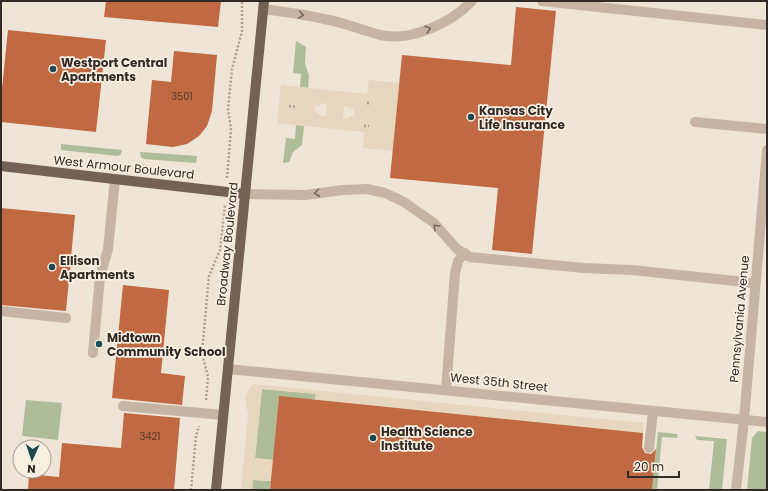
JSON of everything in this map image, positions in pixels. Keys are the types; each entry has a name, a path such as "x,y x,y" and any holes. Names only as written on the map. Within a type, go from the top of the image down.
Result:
{"main road":[{"name":"Broadway Boulevard","path":"216,490 263,5"},
{"name":"West Armour Boulevard","path":"1,166 245,194"}],"street":[{"path":"263,5 324,19 381,35 402,35 431,29 460,13 472,1"},
{"path":"542,1 767,25"},
{"path":"695,122 767,129"},
{"name":"Pennsylvania Avenue","path":"736,490 744,420 754,283 767,150"},
{"path":"93,352 100,277 108,249 115,179"},
{"path":"245,194 304,195 343,190 367,189 385,193 404,202 434,223 457,249 470,257 584,268 632,270 754,283"},
{"path":"446,390 455,273 458,261 465,253"},
{"path":"1,311 66,318"},
{"name":"West 35th Street","path":"228,369 767,422"},
{"path":"123,406 223,415"},
{"path":"649,448 653,411"}],"path":[{"path":"229,162 231,128 228,108 232,69 242,31 242,1"},
{"path":"289,106 297,107"},
{"path":"364,126 369,126"},
{"path":"191,490 196,436 203,414 208,382 202,353 209,276 220,250 223,220"}],"green space":[{"path":"296,41 306,47 305,63 309,76 308,88 300,87 301,74 293,73"},
{"path":"296,125 304,126 302,145 293,152 289,162 283,163 286,138 295,139"},
{"path":"61,144 122,150 121,154 118,156 61,150"},
{"path":"140,152 197,156 196,163 144,159 141,157"},
{"path":"262,389 316,394 315,400 279,397 273,460 255,458"},
{"path":"26,400 62,403 58,440 22,436"},
{"path":"758,431 767,432 767,490 747,490 752,438"},
{"path":"658,432 677,434 678,436 677,438 662,437 657,490 652,490"},
{"path":"695,436 727,439 722,490 709,490 714,441 697,440"},
{"path":"253,480 271,481 270,490 252,490"}],"shaded area":[{"path":"369,80 399,83 393,151 363,148 364,132 277,123 281,85 367,94","holes":["321,103 327,104 326,116 320,115 315,111 315,106 320,105","344,106 353,109 355,116 349,117 349,119 343,118"]},
{"path":"253,384 644,423 643,433 315,400 316,394 262,389 255,458 273,460 271,481 253,480 252,490 241,490 248,415 245,396"}],"building":[{"path":"106,1 221,1 218,27 104,17"},
{"name":"Kansas City Life Insurance","path":"516,7 556,11 532,254 492,250 498,188 390,178 402,55 511,65"},
{"name":"Westport Central Apartments","path":"8,30 106,40 96,132 1,122 1,98"},
{"path":"174,51 217,55 212,111 207,126 199,136 187,144 173,147 146,144 152,80 171,82"},
{"name":"Ellison Apartments","path":"1,208 75,215 66,311 1,305"},
{"path":"123,285 169,290 161,373 185,376 182,405 112,398"},
{"path":"279,396 643,433 642,447 645,453 651,454 656,449 652,490 270,490"},
{"path":"124,413 180,418 174,490 28,490 29,479 52,479 52,476 59,477 62,443 121,448"}],"place":[{"name":"Westport Central Apartments","path":"53,69"},
{"name":"Kansas City Life Insurance","path":"471,117"},
{"name":"Ellison Apartments","path":"52,267"},
{"name":"Midtown Community School","path":"99,344"},
{"name":"Health Science Institute","path":"373,438"}]}
